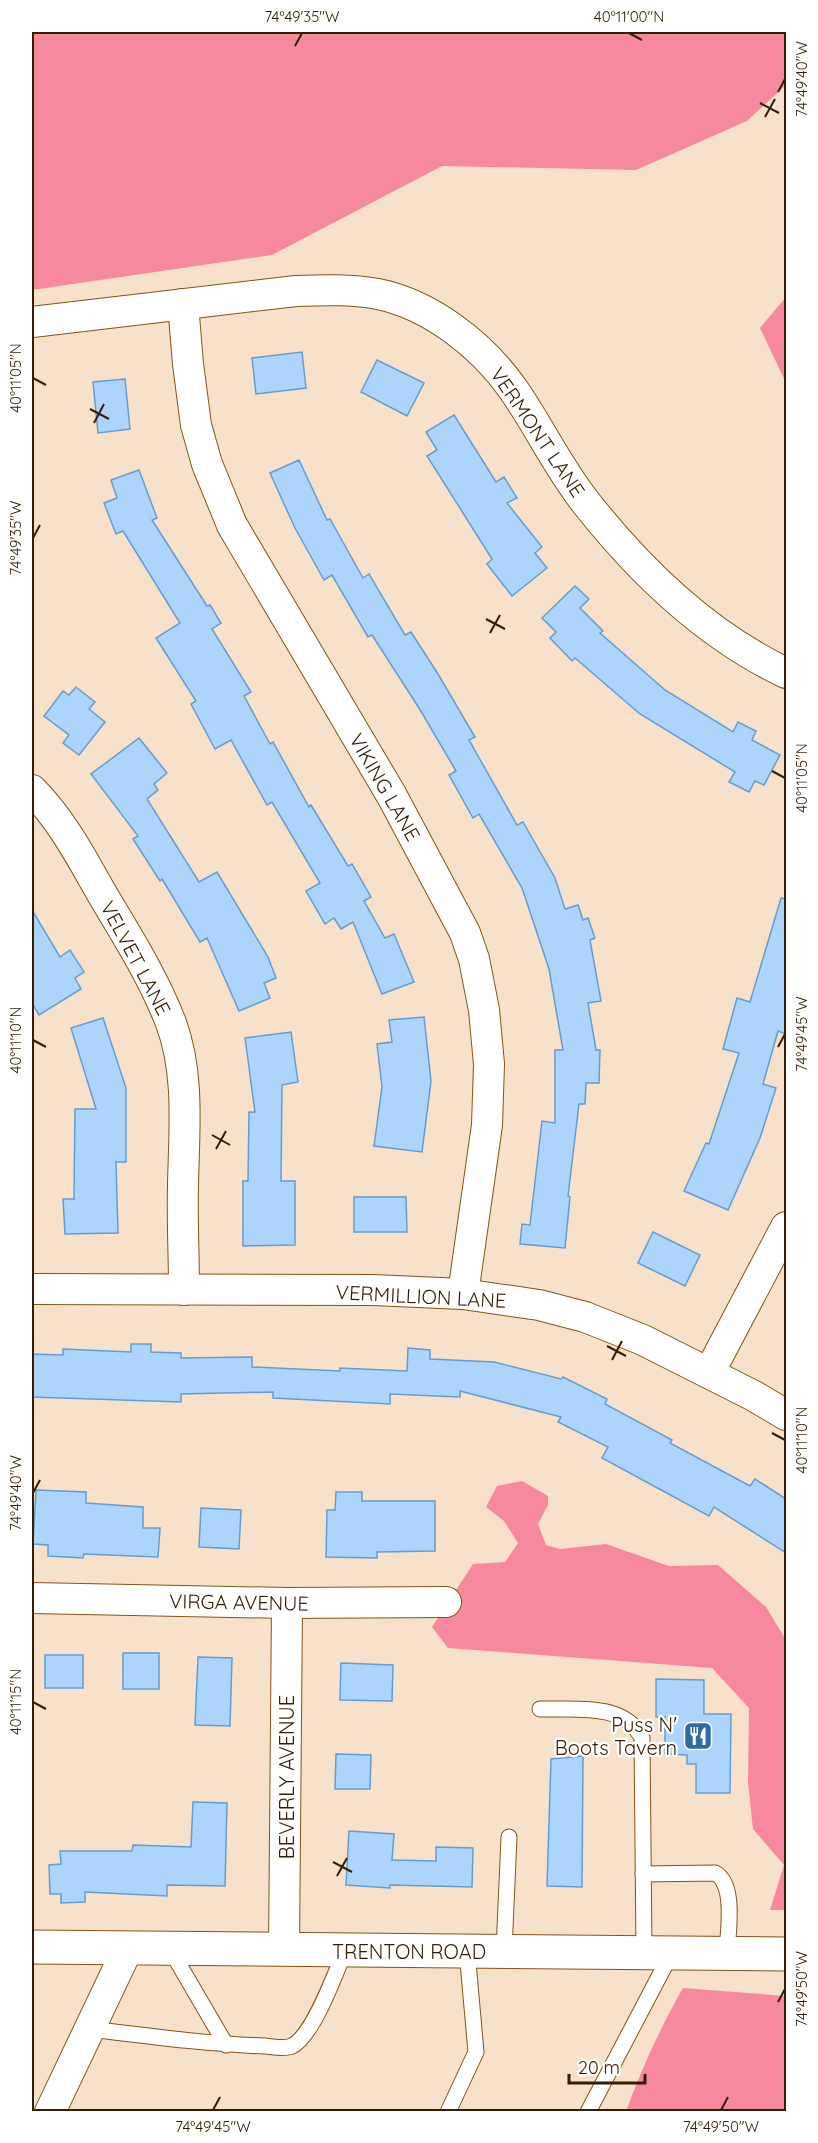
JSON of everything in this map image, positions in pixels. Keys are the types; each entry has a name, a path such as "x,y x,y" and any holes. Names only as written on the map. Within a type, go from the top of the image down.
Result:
{"main road":[{"name":"TRENTON ROAD","path":"32,1947 786,1954"}],"street":[{"name":"VERMONT LANE","path":"32,322 296,291 338,290 377,294 405,302 436,317 465,338 491,363 513,388 560,466 586,502 629,554 678,600 733,642 786,673"},
{"name":"VIKING LANE","path":"183,304 196,425 207,464 232,525 392,796 465,933 474,959 484,1011 489,1064 487,1125 463,1294"},
{"name":"VELVET LANE","path":"32,790 53,814 75,847 145,966 171,1024 180,1055 185,1113 184,1290"},
{"path":"708,1373 786,1227"},
{"name":"VERMILLION LANE","path":"32,1289 373,1290 463,1294 539,1305 585,1317 643,1340 754,1396 786,1415"},
{"name":"VIRGA AVENUE","path":"32,1598 287,1604 446,1602"},
{"name":"BEVERLY AVENUE","path":"284,1950 287,1604"},
{"path":"51,2112 128,1948"}],"lane":[{"path":"540,1708 611,1712 626,1718 642,1738 643,1874 658,1952 588,2112"},
{"path":"504,1951 509,1838"},
{"path":"643,1874 715,1873 722,1876 729,1889 727,1953"},
{"path":"170,1949 226,2045"},
{"path":"90,2029 226,2045 291,2047 310,2027 328,1992 345,1950"},
{"path":"448,2112 476,2052 467,1951"}],"shaded area":[{"path":"32,32 786,32 786,85 747,121 636,170 442,166 272,255 32,290"},
{"path":"786,297 786,383 760,328"},
{"path":"522,1481 548,1496 548,1505 538,1524 546,1545 560,1549 606,1544 669,1566 718,1565 766,1607 786,1640 786,1910 770,1910 784,1865 753,1829 748,1782 749,1708 712,1668 448,1648 432,1627 473,1564 505,1562 518,1543 504,1521 486,1507 497,1486"},
{"path":"683,1988 786,1996 786,2111 626,2111 652,2048"}],"building":[{"path":"302,352 306,388 256,394 252,358"},
{"path":"377,360 424,383 407,416 361,392"},
{"path":"125,379 130,429 98,433 93,382"},
{"path":"454,415 496,482 504,477 517,498 507,503 542,547 535,553 547,568 512,596 487,564 492,559 427,456 437,450 426,432"},
{"path":"299,460 327,520 330,519 363,578 369,574 405,635 411,632 438,674 475,737 469,740 517,825 523,822 555,878 565,909 578,905 583,920 588,918 595,938 590,940 601,1001 588,1003 596,1050 600,1050 599,1083 586,1083 585,1104 579,1104 568,1196 570,1197 565,1248 520,1244 522,1224 530,1225 542,1121 555,1123 555,1050 563,1050 549,969 522,888 479,814 473,818 449,775 456,771 419,708 372,635 368,637 332,575 324,580 295,528 270,473"},
{"path":"139,470 157,518 152,520 207,606 210,605 221,623 212,629 251,692 244,696 270,744 273,742 309,807 311,805 348,866 352,864 371,897 364,901 385,938 394,934 414,982 382,994 353,922 341,929 334,918 325,924 306,891 320,883 272,802 267,805 231,740 215,749 191,704 196,701 156,638 180,623 123,531 116,534 104,503 117,498 111,480"},
{"path":"575,586 589,599 580,608 603,631 600,633 665,690 733,732 738,722 756,731 752,740 780,755 764,785 755,781 749,792 729,782 735,772 640,714 575,658 572,661 550,638 556,632 542,618"},
{"path":"76,687 95,702 89,709 105,722 79,755 63,743 69,735 44,716 63,691 69,695"},
{"path":"139,738 167,773 154,784 158,790 147,799 199,882 217,872 268,957 276,978 264,983 270,998 239,1011 207,938 200,942 162,879 160,881 133,839 138,836 91,774"},
{"path":"781,898 786,899 786,1034 778,1031 763,1084 776,1088 760,1138 728,1210 684,1191 706,1143 709,1144 739,1053 723,1049 737,998 750,1002"},
{"path":"32,910 60,957 70,950 84,972 75,978 81,989 39,1015 32,1003"},
{"path":"424,1017 431,1081 422,1152 374,1146 382,1087 377,1044 392,1042 389,1020"},
{"path":"103,1018 126,1088 126,1162 116,1162 118,1233 65,1234 63,1199 74,1199 75,1109 96,1109 71,1028"},
{"path":"291,1032 298,1082 282,1085 281,1181 295,1181 295,1245 243,1246 243,1181 248,1181 249,1112 255,1112 245,1038"},
{"path":"354,1197 406,1197 407,1232 354,1232"},
{"path":"653,1232 700,1255 685,1286 638,1263"},
{"path":"131,1344 151,1344 151,1352 181,1353 181,1358 252,1357 252,1367 340,1371 340,1368 407,1371 408,1348 430,1350 430,1359 494,1362 561,1379 563,1377 607,1399 605,1404 672,1440 670,1443 750,1486 755,1479 786,1499 786,1553 714,1507 709,1516 602,1458 608,1447 558,1422 561,1417 460,1391 460,1397 390,1394 390,1404 273,1398 273,1392 181,1394 181,1402 32,1397 32,1354 63,1355 63,1349 131,1352"},
{"path":"36,1490 86,1492 86,1503 143,1507 143,1528 160,1528 158,1557 84,1554 83,1558 48,1556 48,1545 33,1544"},
{"path":"336,1492 362,1492 362,1501 435,1501 435,1551 377,1552 377,1558 326,1557 327,1510 335,1510"},
{"path":"201,1508 241,1510 239,1549 199,1547"},
{"path":"123,1653 159,1653 159,1689 123,1689"},
{"path":"45,1655 83,1655 83,1688 45,1688"},
{"path":"198,1657 232,1658 230,1726 195,1725"},
{"path":"341,1663 393,1665 392,1701 340,1700"},
{"name":"Puss N' Boots Tavern","path":"656,1679 704,1680 704,1714 731,1714 730,1793 696,1793 696,1764 687,1764 687,1755 665,1754 665,1717 656,1717"},
{"path":"336,1754 371,1755 370,1789 335,1789"},
{"path":"583,1756 582,1887 547,1886 551,1759"},
{"path":"193,1802 227,1803 225,1886 167,1885 167,1896 85,1892 85,1902 61,1903 61,1894 50,1894 49,1865 61,1864 60,1851 132,1851 133,1845 191,1847"},
{"path":"349,1831 394,1834 392,1860 436,1861 436,1847 473,1848 472,1887 390,1885 390,1888 346,1885"}],"place":[{"name":"Puss N' Boots Tavern","path":"698,1736"}]}
